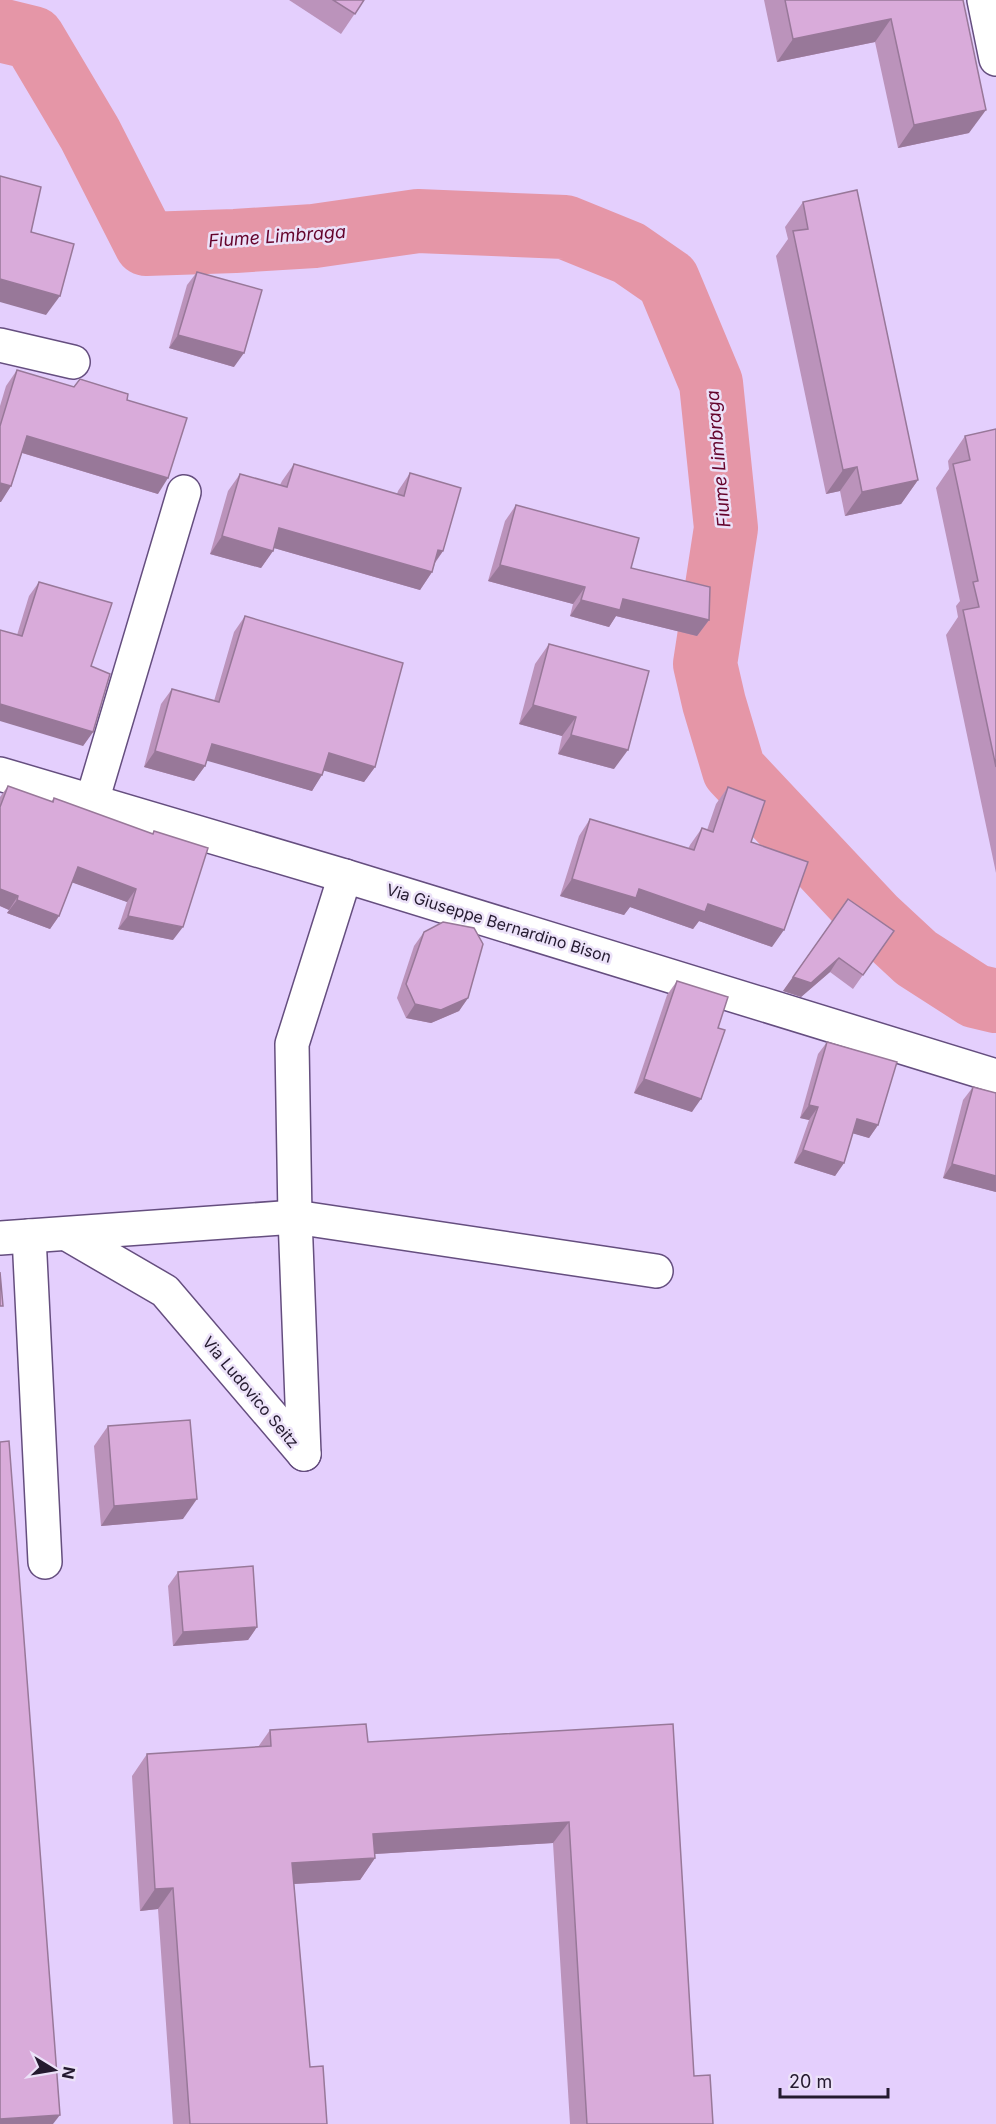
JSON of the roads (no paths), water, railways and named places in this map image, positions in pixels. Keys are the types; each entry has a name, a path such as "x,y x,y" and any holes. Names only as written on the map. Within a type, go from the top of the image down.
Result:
{"street":[{"path":"984,0 996,59"},
{"path":"0,345 73,362"},
{"path":"92,801 184,492"},
{"name":"Via Giuseppe Bernardino Bison","path":"0,774 345,876 996,1076"},
{"name":"Via Ludovico Seitz","path":"67,1234 165,1291 304,1454 295,1217 292,1044 345,876"},
{"path":"45,1562 14,1237 295,1217 656,1271"}],"waterway":[{"name":"Fiume Limbraga","path":"0,30 33,38 90,134 146,244 314,236 418,221 565,227 629,253 668,280 711,383 726,528 705,664 734,770 874,919 916,958 975,996 996,1001"}]}
